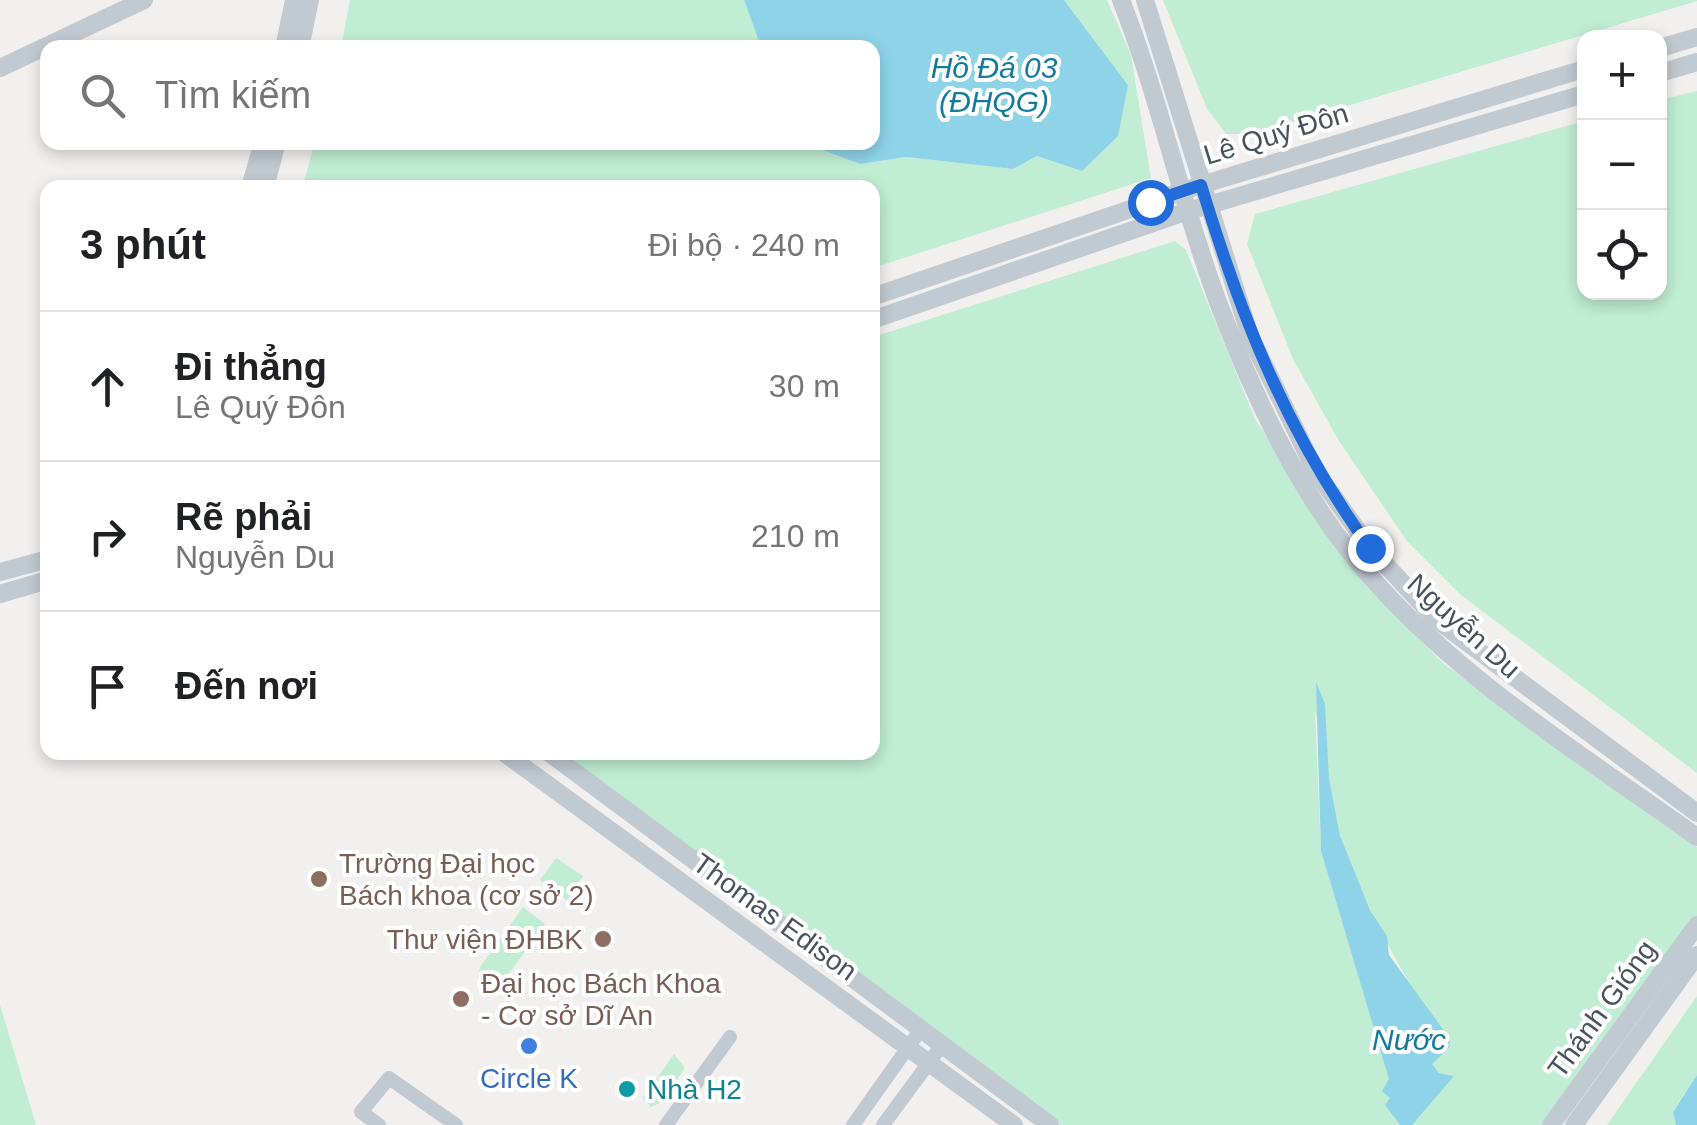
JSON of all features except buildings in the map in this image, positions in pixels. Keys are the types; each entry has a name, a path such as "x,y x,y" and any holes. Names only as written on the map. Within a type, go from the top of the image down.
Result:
{"street":[{"path":"59,40 144,0"},
{"path":"286,40 294,0"},
{"path":"302,40 310,0"},
{"name":"Nguyễn Du","path":"1121,0 1140,48 1185,212 1265,415 1346,547 1376,584 1446,652 1697,837"},
{"name":"Nguyễn Du","path":"1145,0 1250,336 1316,472 1370,548 1421,605 1541,700 1697,813"},
{"path":"1667,46 1697,37"},
{"path":"0,68 40,49"},
{"path":"1667,70 1697,62"},
{"name":"Lê Quý Đôn","path":"880,294 1201,185 1577,71"},
{"name":"Lê Quý Đôn","path":"880,315 1185,212 1577,96"},
{"path":"252,180 262,150"},
{"path":"267,180 275,150"},
{"path":"0,572 40,561"},
{"path":"0,594 40,582"},
{"path":"1530,717 1541,700"},
{"name":"Thomas Edison","path":"514,760 1014,1125"},
{"name":"Thomas Edison","path":"559,760 1050,1125"},
{"name":"Thánh Gióng","path":"1574,1125 1582,1099 1697,925"},
{"name":"Thánh Gióng","path":"1551,1125 1582,1099 1697,955"},
{"path":"853,1125 921,1029"},
{"path":"666,1125 730,1037"},
{"path":"884,1125 942,1045"},
{"path":"379,1125 361,1112 389,1078 456,1125"}],"green space":[{"path":"350,0 744,0 758,40 342,40"},
{"path":"1064,0 1107,0 1131,55 1151,178 880,266 880,180 304,180 313,150 824,150 860,164 906,157 1013,169 1037,156 1082,170 1128,85"},
{"path":"1163,0 1697,0 1600,30 1577,30 1577,37 1253,134 1226,134 1207,109"},
{"path":"1697,91 1697,773 1461,595 1407,541 1339,441 1293,359 1247,244 1255,214 1577,123 1577,300 1667,300 1667,98"},
{"path":"1175,241 1186,250 1255,419 1376,596 1444,664 1697,847 1697,918 1544,1125 1412,1125 1453,1076 1439,1073 1431,1064 1449,1048 1389,946 1352,867 1336,823 1315,711 1321,851 1390,1080 1391,1098 1385,1105 1400,1125 1060,1125 570,760 880,760 880,335"},
{"path":"556,858 583,876 567,900 540,880"},
{"path":"523,907 545,924 500,986 479,972 480,967"},
{"path":"1697,996 1697,1075 1673,1111 1676,1125 1607,1125"},
{"path":"0,1005 36,1125 0,1125"},
{"path":"674,1054 685,1068 660,1103 651,1107 643,1098"}],"water":[{"name":"Hồ Đá 03 (ĐHQG)","path":"744,0 1064,0 1128,85 1118,136 1082,171 1037,156 1013,169 906,157 860,164 823,150 880,150 880,40 758,40"},
{"name":"Nước","path":"1316,682 1325,704 1329,779 1340,836 1370,910 1387,936 1389,955 1450,1039 1449,1048 1432,1064 1439,1073 1454,1076 1412,1125 1400,1125 1385,1105 1390,1098 1382,1091 1389,1079 1321,851"},
{"path":"1697,1075 1697,1125 1676,1125 1673,1112"}],"place":[{"name":"Trường Đại học Bách khoa (cơ sở 2)","path":"319,879"},
{"name":"Thư viện ĐHBK","path":"603,939"},
{"name":"Đại học Bách Khoa - Cơ sở Dĩ An","path":"461,999"},
{"name":"Circle K","path":"529,1046"},
{"name":"Nhà H2","path":"627,1089"}],"route":[{"path":"1150,202 1201,185 1250,336 1282,408 1316,472 1370,548"}]}
